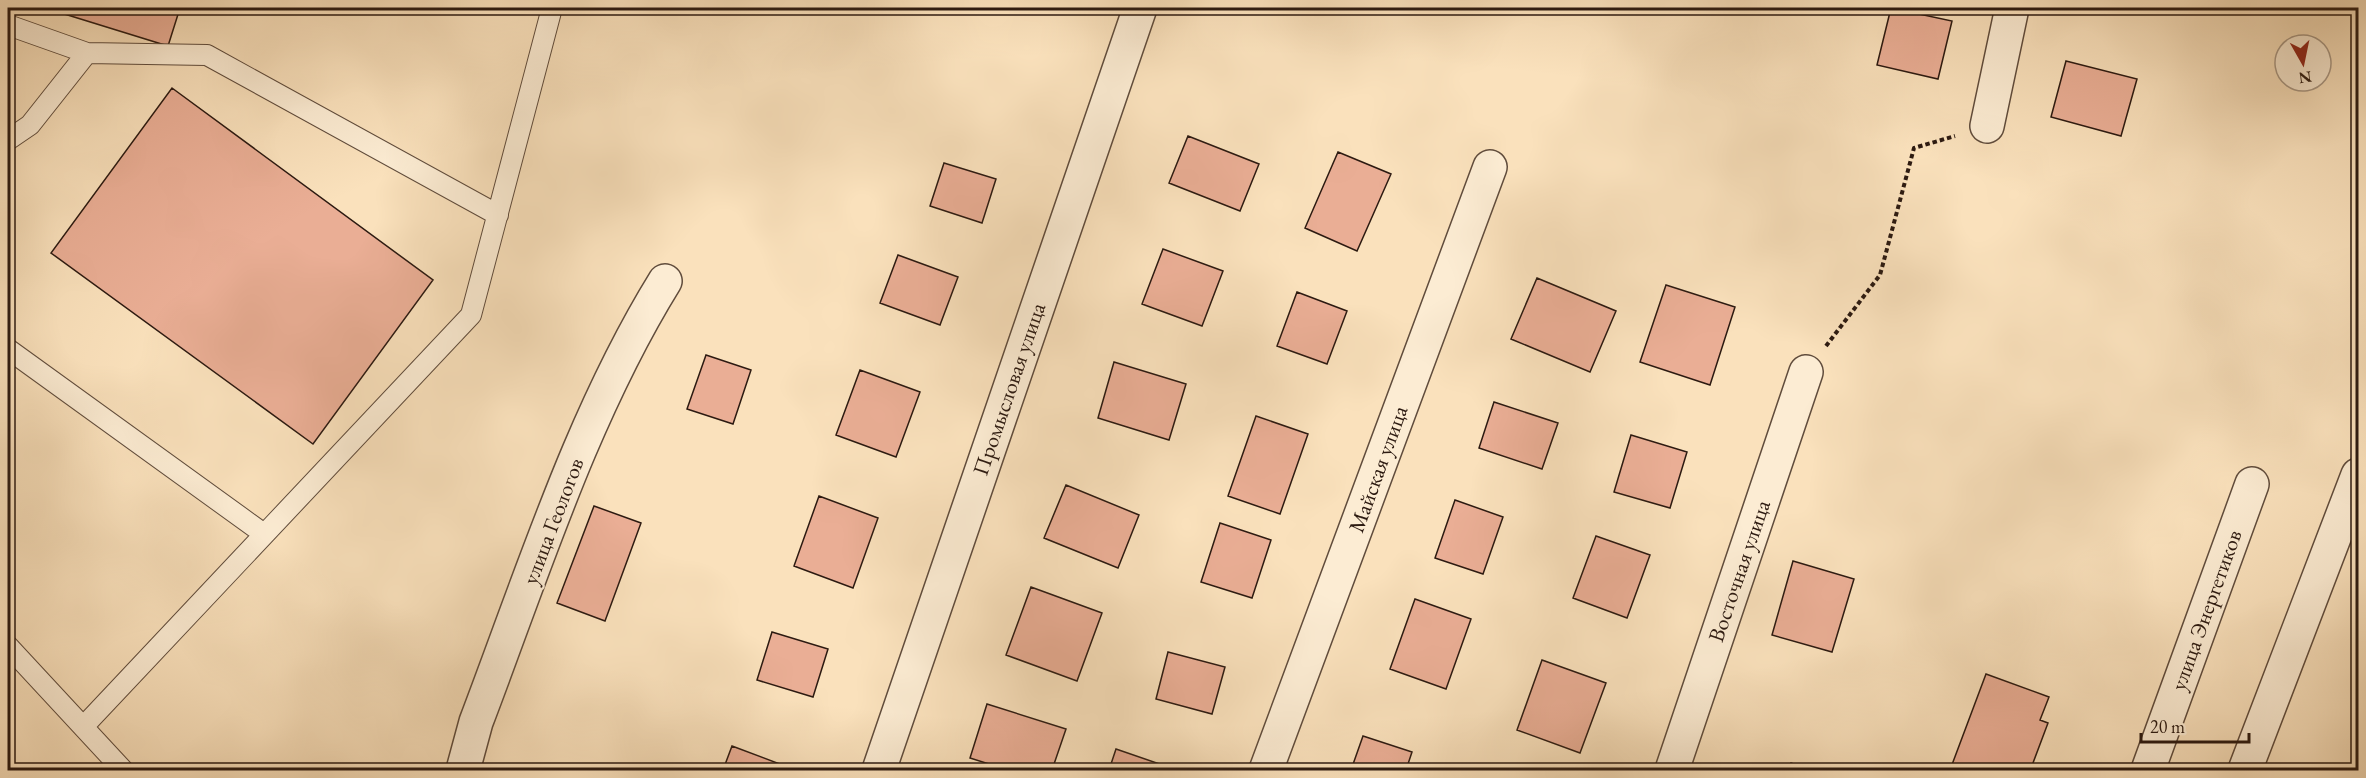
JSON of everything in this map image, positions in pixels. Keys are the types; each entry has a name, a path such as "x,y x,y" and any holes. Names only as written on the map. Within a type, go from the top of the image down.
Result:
{"street":[{"name":"Промысловая улица","path":"879,771 1140,8"},
{"path":"1988,126 2012,8"},
{"name":"Майская улица","path":"1266,771 1490,167"},
{"name":"улица Геологов","path":"463,771 476,722 587,434 633,332 665,281"},
{"name":"Восточная улица","path":"1672,771 1806,372"},
{"path":"2245,771 2358,475"},
{"name":"улица Энергетиков","path":"2148,771 2252,484"}],"lane":[{"path":"83,727 471,315 552,8"},
{"path":"8,25 87,53 207,55 498,215"},
{"path":"8,140 30,125 87,53"},
{"path":"8,349 264,534"},
{"path":"8,646 123,771"}],"path":[{"path":"1806,372 1880,275 1914,148 1988,126"}],"building":[{"path":"45,8 180,8 168,46"},
{"path":"1891,8 1952,21 1938,79 1877,65"},
{"path":"2066,61 2137,79 2121,136 2051,117"},
{"path":"172,88 433,280 313,444 51,253"},
{"path":"1188,136 1259,164 1240,211 1169,183"},
{"path":"1338,152 1391,174 1357,251 1305,228"},
{"path":"944,163 996,179 982,223 930,206"},
{"path":"1163,249 1223,271 1202,326 1142,304"},
{"path":"898,255 958,277 940,325 880,303"},
{"path":"1537,278 1616,311 1590,372 1511,339"},
{"path":"1666,285 1735,307 1710,385 1640,362"},
{"path":"1297,292 1347,311 1327,364 1277,346"},
{"path":"706,355 751,370 733,424 687,409"},
{"path":"1114,362 1186,384 1169,440 1098,418"},
{"path":"860,370 920,392 896,457 836,435"},
{"path":"1494,402 1558,423 1542,469 1479,448"},
{"path":"1256,416 1308,434 1280,514 1228,496"},
{"path":"1631,435 1687,452 1670,508 1614,492"},
{"path":"1066,485 1139,515 1118,568 1044,538"},
{"path":"819,496 878,518 853,588 794,566"},
{"path":"1455,500 1503,517 1483,574 1435,558"},
{"path":"594,506 641,523 605,621 557,603"},
{"path":"1220,523 1271,540 1252,598 1201,582"},
{"path":"1596,536 1650,555 1627,618 1573,598"},
{"path":"1793,561 1854,579 1832,652 1772,635"},
{"path":"1031,587 1102,613 1077,681 1006,655"},
{"path":"1415,599 1471,619 1446,689 1390,669"},
{"path":"772,632 828,649 813,697 757,680"},
{"path":"1168,652 1225,667 1212,714 1156,699"},
{"path":"1542,660 1606,683 1580,753 1517,730"},
{"path":"1986,674 2049,697 2040,720 2048,723 2033,763 2047,770 1950,770"},
{"path":"987,704 1066,729 1052,770 1008,770 970,758"},
{"path":"1363,736 1412,752 1406,770 1351,770"},
{"path":"732,746 793,769 793,770 723,770"},
{"path":"1116,749 1177,770 1109,770"},
{"path":"1791,763 1812,770 1788,770"}]}
